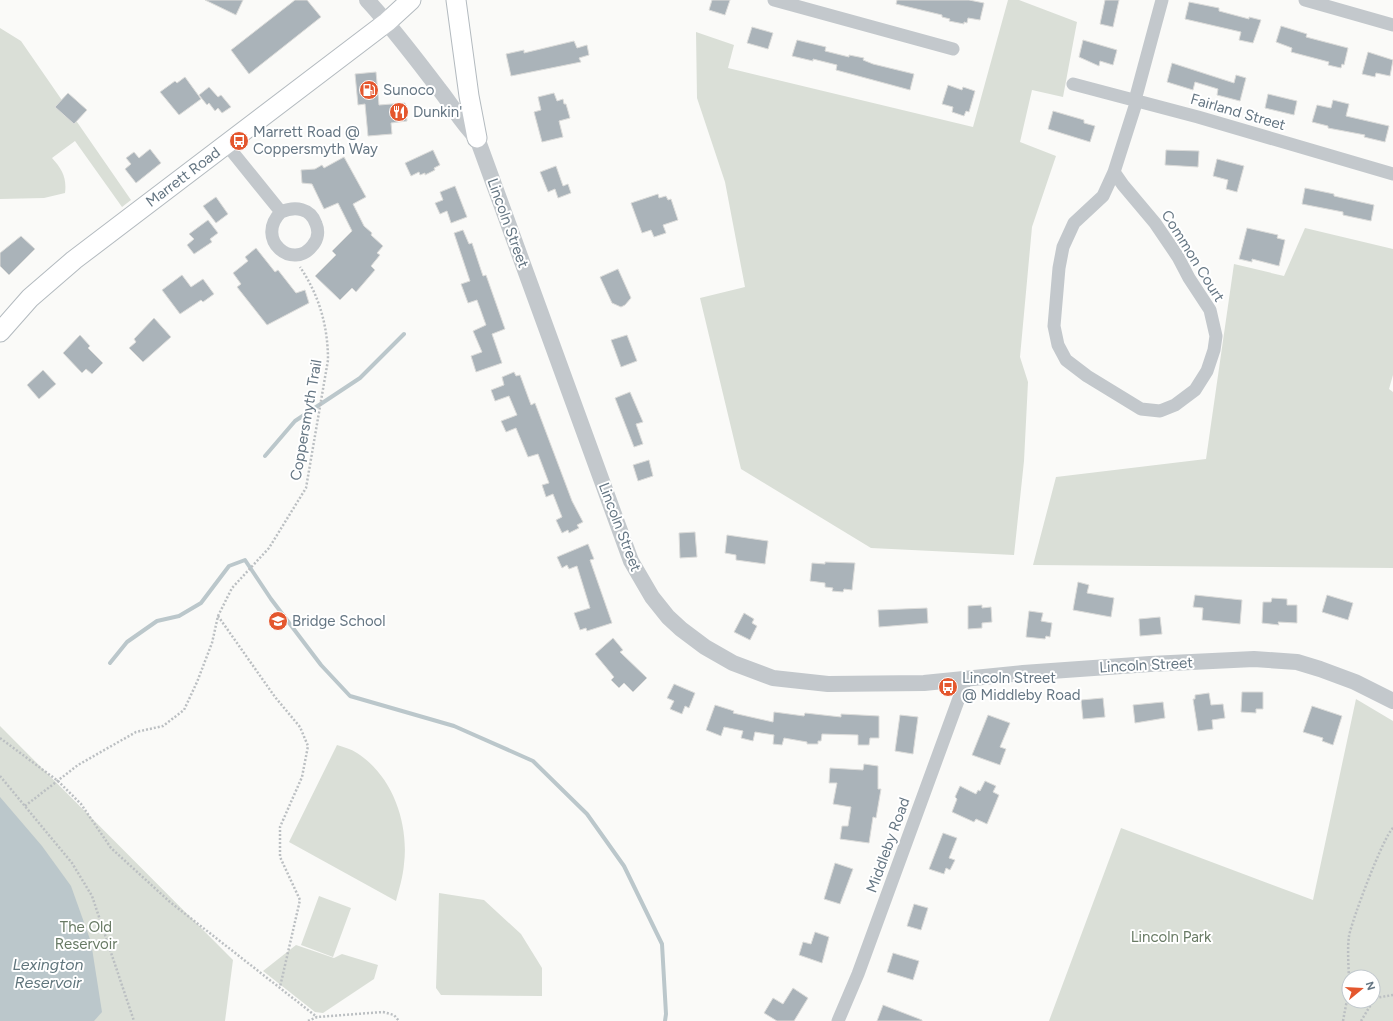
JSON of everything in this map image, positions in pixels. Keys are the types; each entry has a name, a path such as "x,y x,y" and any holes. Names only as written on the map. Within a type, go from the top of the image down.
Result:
{"main road":[{"name":"Marrett Road","path":"0,332 30,298 74,260 387,22 410,0"},
{"path":"456,0 469,96 477,138"}],"street":[{"name":"Lincoln Street","path":"367,0 387,22 440,90 468,129 477,138 631,561 652,597 668,617 711,650 746,669 773,678 828,684 924,683 1023,673 1150,664 1254,659 1297,662 1355,682 1393,701"},
{"path":"774,0 953,49"},
{"name":"Common Court","path":"1114,172 1155,223 1178,257 1189,278 1210,310 1216,336 1214,350 1207,371 1195,390 1175,405 1160,411 1140,409 1087,376 1066,360 1058,345 1054,326 1058,268 1063,247 1074,224 1103,196 1114,172 1136,100 1162,0"},
{"path":"1305,0 1393,25"},
{"name":"Fairland Street","path":"1072,84 1136,100 1393,174"},
{"path":"226,144 281,212"},
{"path":"296,208 310,214 315,220 318,235 315,243 304,253 296,255 282,251 272,240 272,225 281,212 296,208"},
{"name":"Middleby Road","path":"838,1021 858,974 966,679"}],"path":[{"name":"Coppersmyth Trail","path":"25,806 78,765 136,732 163,726 184,710 212,643 218,616 232,588 269,548 306,488 328,360 328,342 325,321 310,282 299,265 296,255"},
{"path":"218,616 275,697 300,727 308,746 302,777 280,827 280,857 300,900 280,987"},
{"path":"0,738 58,781 80,804 112,848 170,902 317,1017"},
{"path":"0,776 72,863 92,896 134,1021"},
{"path":"1349,969 1349,935 1376,860 1388,833 1393,828"},
{"path":"1381,997 1393,995"},
{"path":"1343,1021 1345,1009"},
{"path":"1361,1021 1368,1009"},
{"path":"308,1021 317,1017 384,1012 394,1016 399,1021"}],"green space":[{"path":"1008,0 1019,0 1077,22 1063,97 1032,90 1020,142 1056,156 1032,227 1020,357 1028,382 1024,461 1014,555 871,548 741,469 700,298 745,287 725,182 697,98 696,32 734,45 728,68 973,127"},
{"path":"0,28 21,41 131,200 122,207 75,141 52,158 59,166 63,174 65,193 44,198 0,199"},
{"path":"1305,228 1393,249 1393,375 1389,389 1393,392 1393,568 1033,565 1056,477 1206,459 1234,264 1284,276"},
{"name":"Lincoln Park","path":"1356,699 1393,721 1393,1021 1049,1021 1121,828 1313,900"},
{"name":"The Old Reservoir","path":"0,726 233,960 225,1021 0,1021"},
{"path":"337,745 355,752 370,763 380,774 396,802 401,817 405,849 403,874 396,901 289,842"},
{"path":"439,893 484,900 521,934 542,968 542,996 441,995 436,988"},
{"path":"319,896 351,908 333,957 301,945"},
{"path":"296,945 334,958 342,954 378,965 374,979 323,1013 315,1012 263,971"}],"water":[{"name":"Lexington Reservoir","path":"0,797 42,846 71,886 91,942 102,1012 94,1021 0,1021"}],"building":[{"path":"205,0 243,0 236,15"},
{"path":"295,0 307,0 321,17 249,74 231,50"},
{"path":"712,0 730,0 725,15 709,10"},
{"path":"897,0 969,0 984,3 980,20 968,18 967,23 964,22 964,24 949,21 950,19 942,17 942,15 896,4"},
{"path":"1105,0 1119,0 1113,27 1100,24"},
{"path":"1189,2 1219,8 1219,11 1249,19 1249,17 1261,20 1253,43 1239,40 1241,32 1185,19"},
{"path":"1281,26 1307,34 1306,37 1348,48 1344,65 1342,64 1341,68 1328,65 1329,62 1291,52 1292,48 1276,42"},
{"path":"752,27 773,33 768,49 747,43"},
{"path":"797,40 826,47 825,51 849,57 849,55 864,58 863,60 873,64 914,74 910,90 836,70 837,65 792,56"},
{"path":"1083,40 1117,50 1113,65 1100,61 1099,66 1079,57"},
{"path":"574,41 577,48 587,45 589,55 579,58 581,62 511,76 506,54 524,50 524,53"},
{"path":"1368,52 1393,60 1390,76 1376,73 1375,77 1362,74"},
{"path":"1172,63 1234,83 1236,75 1246,78 1240,101 1217,95 1218,89 1195,82 1193,90 1167,82"},
{"path":"376,72 379,105 405,103 407,121 391,123 392,134 368,136 365,104 358,105 355,74"},
{"path":"185,77 201,99 179,115 160,92 175,81 177,83"},
{"path":"948,85 962,90 963,87 975,91 969,112 966,111 964,116 952,112 953,107 942,104"},
{"path":"209,87 218,97 221,95 231,107 222,113 218,108 215,111 209,103 207,105 199,95"},
{"path":"68,93 87,110 74,124 55,107"},
{"path":"554,93 557,101 563,99 570,118 559,121 563,137 542,142 534,112 541,110 538,97"},
{"path":"1268,94 1297,101 1294,115 1265,108"},
{"path":"1333,100 1349,104 1346,116 1389,126 1385,142 1364,137 1365,135 1328,128 1328,126 1312,122 1317,105 1331,108"},
{"path":"1053,111 1084,120 1084,123 1095,126 1090,142 1048,129"},
{"path":"150,149 161,163 136,183 125,169 131,164 126,158 134,152 139,158"},
{"path":"433,150 440,165 434,168 435,170 425,175 425,173 420,175 419,172 411,176 405,163"},
{"path":"1166,150 1199,151 1198,167 1165,165"},
{"path":"344,157 366,197 353,204 364,226 383,246 377,253 380,255 371,266 375,270 356,292 352,288 340,300 315,276 336,255 332,251 352,231 338,203 324,209 312,184 302,183 301,170 315,169 322,165 324,168"},
{"path":"1217,159 1244,166 1237,192 1226,189 1228,180 1213,176"},
{"path":"556,166 563,186 568,184 571,193 558,198 555,189 548,192 540,172"},
{"path":"455,186 467,217 451,223 447,211 440,214 435,203 443,200 440,192"},
{"path":"1305,188 1374,205 1371,221 1343,215 1343,212 1302,204"},
{"path":"658,194 659,198 666,196 668,200 671,199 678,220 663,225 666,233 654,237 651,230 642,233 631,203"},
{"path":"216,197 228,214 216,223 203,206"},
{"path":"208,220 218,233 210,239 212,242 194,254 187,245 194,239 189,234"},
{"path":"1247,228 1278,235 1277,238 1285,240 1279,266 1252,259 1252,262 1239,259"},
{"path":"463,230 469,244 472,243 483,276 486,275 505,329 492,334 502,363 476,372 471,356 482,352 473,331 486,325 477,300 468,303 461,284 470,281 454,233"},
{"path":"21,236 35,249 9,275 0,266 0,253"},
{"path":"256,248 275,272 278,270 296,293 305,290 309,303 267,325 237,287 241,284 233,273 248,261 245,257"},
{"path":"618,269 631,298 621,307 612,303 600,277"},
{"path":"182,275 191,287 203,279 214,294 203,302 201,300 180,314 162,290"},
{"path":"154,318 171,337 143,362 129,348 136,342 134,339"},
{"path":"80,335 90,346 88,348 103,363 92,374 86,369 82,373 63,353"},
{"path":"627,335 637,361 621,367 611,340"},
{"path":"43,370 56,384 39,399 27,385"},
{"path":"514,372 516,376 520,375 531,405 535,403 572,501 583,522 577,525 579,528 569,533 568,530 562,533 556,520 562,517 553,494 546,497 542,485 549,483 538,454 528,457 516,428 506,432 501,421 517,415 509,396 495,401 491,390 504,385 502,377"},
{"path":"630,392 643,422 636,424 643,444 634,447 615,398"},
{"path":"649,460 653,476 638,481 633,465"},
{"path":"695,532 697,557 680,558 679,533"},
{"path":"727,535 768,541 765,564 736,560 736,555 725,553"},
{"path":"588,544 594,559 590,560 612,623 587,631 586,628 580,630 574,613 590,608 577,566 569,569 567,565 562,568 557,557"},
{"path":"825,562 855,563 852,590 844,589 843,592 832,591 833,588 825,587 825,583 810,581 812,563 825,564"},
{"path":"1078,582 1089,585 1087,593 1114,598 1111,617 1073,610"},
{"path":"1195,595 1242,600 1240,624 1202,620 1203,608 1193,607"},
{"path":"1327,595 1353,603 1348,620 1322,612"},
{"path":"1272,598 1287,599 1287,605 1297,605 1297,623 1278,622 1279,625 1262,623 1263,602 1271,602"},
{"path":"982,605 982,608 991,607 992,622 982,623 982,628 968,629 968,606"},
{"path":"927,608 928,623 879,627 878,610"},
{"path":"1029,611 1043,613 1041,621 1052,623 1050,637 1046,636 1045,639 1026,637"},
{"path":"744,613 754,619 752,623 757,626 750,640 734,632"},
{"path":"1160,617 1162,634 1140,636 1139,619"},
{"path":"613,638 623,650 620,652 647,678 633,692 624,683 619,688 611,680 614,677 595,654"},
{"path":"674,684 695,693 689,708 685,706 682,714 670,709 674,701 667,698"},
{"path":"1242,692 1263,692 1263,709 1256,709 1256,713 1241,712"},
{"path":"1209,693 1211,705 1223,704 1225,718 1212,720 1213,729 1198,731 1193,699 1195,699 1195,695"},
{"path":"1103,698 1105,717 1083,719 1081,700"},
{"path":"1163,702 1165,718 1135,723 1133,705"},
{"path":"715,705 734,711 733,713 773,722 774,712 804,716 805,713 841,717 841,714 879,716 879,738 870,738 869,745 858,745 858,735 822,734 821,741 818,741 818,744 807,744 807,742 784,738 782,745 773,744 774,735 755,732 753,741 741,738 743,731 724,727 721,736 706,730"},
{"path":"1312,706 1342,716 1333,745 1322,741 1323,738 1303,732"},
{"path":"900,715 918,717 913,754 895,751"},
{"path":"988,715 1010,723 1000,747 1006,749 1000,765 972,755"},
{"path":"864,764 878,766 878,789 881,789 876,818 873,817 869,843 840,839 842,826 848,826 851,807 833,804 837,783 829,783 830,768 863,770"},
{"path":"985,781 996,786 993,792 999,795 987,824 976,819 974,822 952,812 957,799 955,797 960,786 976,794 978,790 980,791"},
{"path":"943,833 957,838 949,858 955,860 950,870 946,868 944,874 929,869"},
{"path":"835,863 853,869 840,904 824,899"},
{"path":"914,904 928,908 921,930 907,926"},
{"path":"815,932 829,937 822,963 799,955 803,942 811,944"},
{"path":"893,953 919,961 913,980 887,972"},
{"path":"793,988 808,998 794,1021 777,1021 764,1013 773,998 783,1004"},
{"path":"883,1005 922,1020 922,1021 877,1021"}],"waterway":[{"path":"265,456 295,421 360,378 404,334"},
{"path":"110,663 127,642 157,621 179,616 201,603 229,566 245,560 271,599 321,665 350,696 454,726 533,761 587,814 624,866 662,944 666,1014 665,1021"}],"place":[{"name":"Sunoco","path":"369,90"},
{"name":"Dunkin'","path":"399,112"},
{"name":"Marrett Road @ Coppersmyth Way","path":"239,141"},
{"name":"Bridge School","path":"278,621"},
{"name":"Lincoln Street @ Middleby Road","path":"948,687"}]}
